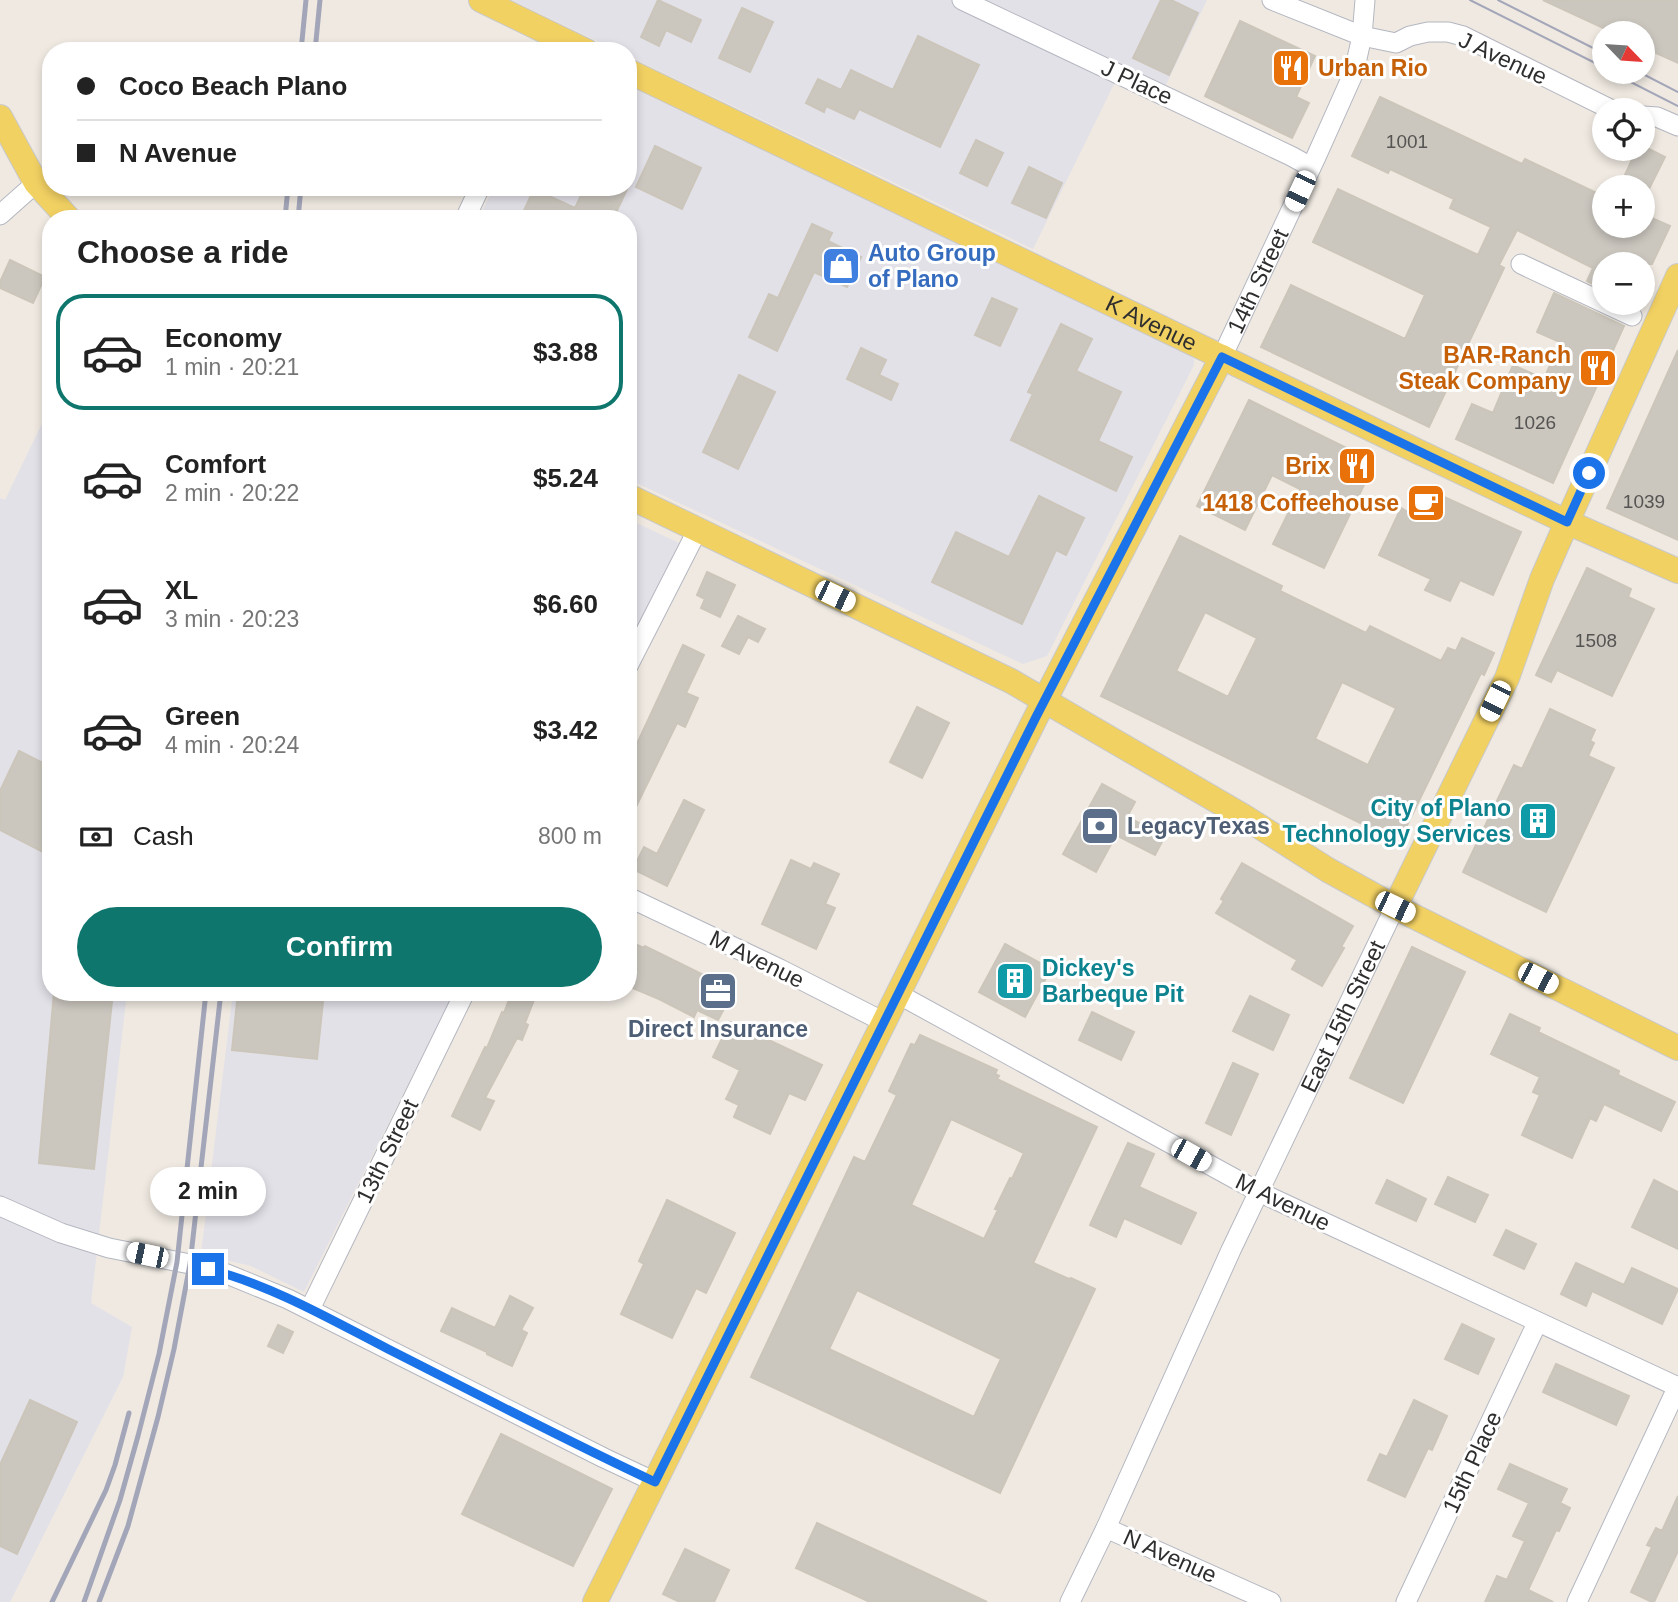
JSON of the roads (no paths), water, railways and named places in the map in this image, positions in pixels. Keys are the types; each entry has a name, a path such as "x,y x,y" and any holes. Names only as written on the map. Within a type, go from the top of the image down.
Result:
{"main road":[{"path":"481,0 550,42"},
{"name":"K Avenue","path":"637,75 1567,522 1678,571"},
{"path":"0,117 42,190"},
{"path":"48,196 61,210"},
{"name":"East 15th Street","path":"1395,907 1507,678 1542,579 1678,276"},
{"name":"14th Street","path":"595,1602 1045,700 1222,357"},
{"path":"637,500 1011,681 1395,907 1678,1048"}],"street":[{"name":"J Place","path":"962,0 1311,167"},
{"name":"J Avenue","path":"1272,0 1362,36 1396,43 1428,32 1448,32 1463,36 1592,100"},
{"name":"14th Street","path":"1222,357 1354,72 1362,36 1365,0"},
{"path":"1655,117 1678,126"},
{"path":"0,215 36,183"},
{"path":"1521,264 1632,316"},
{"path":"637,648 698,529"},
{"name":"M Avenue","path":"637,901 884,1022"},
{"name":"East 15th Street","path":"1070,1602 1204,1309 1395,907"},
{"name":"M Avenue","path":"898,994 1259,1192 1678,1387"},
{"name":"13th Street","path":"310,1309 461,1001"},
{"path":"0,1206 61,1233 109,1248 227,1274 310,1309 655,1482"},
{"name":"15th Place","path":"1406,1602 1537,1323"},
{"path":"1577,1602 1678,1387"},
{"name":"N Avenue","path":"1106,1528 1271,1602"}],"tram line":[{"path":"1470,0 1592,61"},
{"path":"1498,0 1592,47"},
{"path":"1656,81 1678,92"},
{"path":"1635,84 1678,106"}],"railway":[{"path":"302,42 306,0"},
{"path":"316,42 320,0"},
{"path":"286,210 287,196"},
{"path":"299,210 300,196"},
{"path":"84,1602 120,1500 159,1354 177,1262 205,1001"},
{"path":"99,1602 128,1526 174,1349 190,1264 220,1001"},
{"path":"52,1602 106,1490 129,1413"}],"place":[{"name":"Urban Rio","path":"1291,68"},
{"name":"Auto Group of Plano","path":"841,266"},
{"name":"BAR-Ranch Steak Company","path":"1598,368"},
{"name":"Brix","path":"1357,466"},
{"name":"1418 Coffeehouse","path":"1426,503"},
{"name":"City of Plano Technology Services","path":"1538,821"},
{"name":"LegacyTexas","path":"1100,826"},
{"name":"Dickey's Barbeque Pit","path":"1015,981"},
{"name":"Direct Insurance","path":"718,991"}]}
